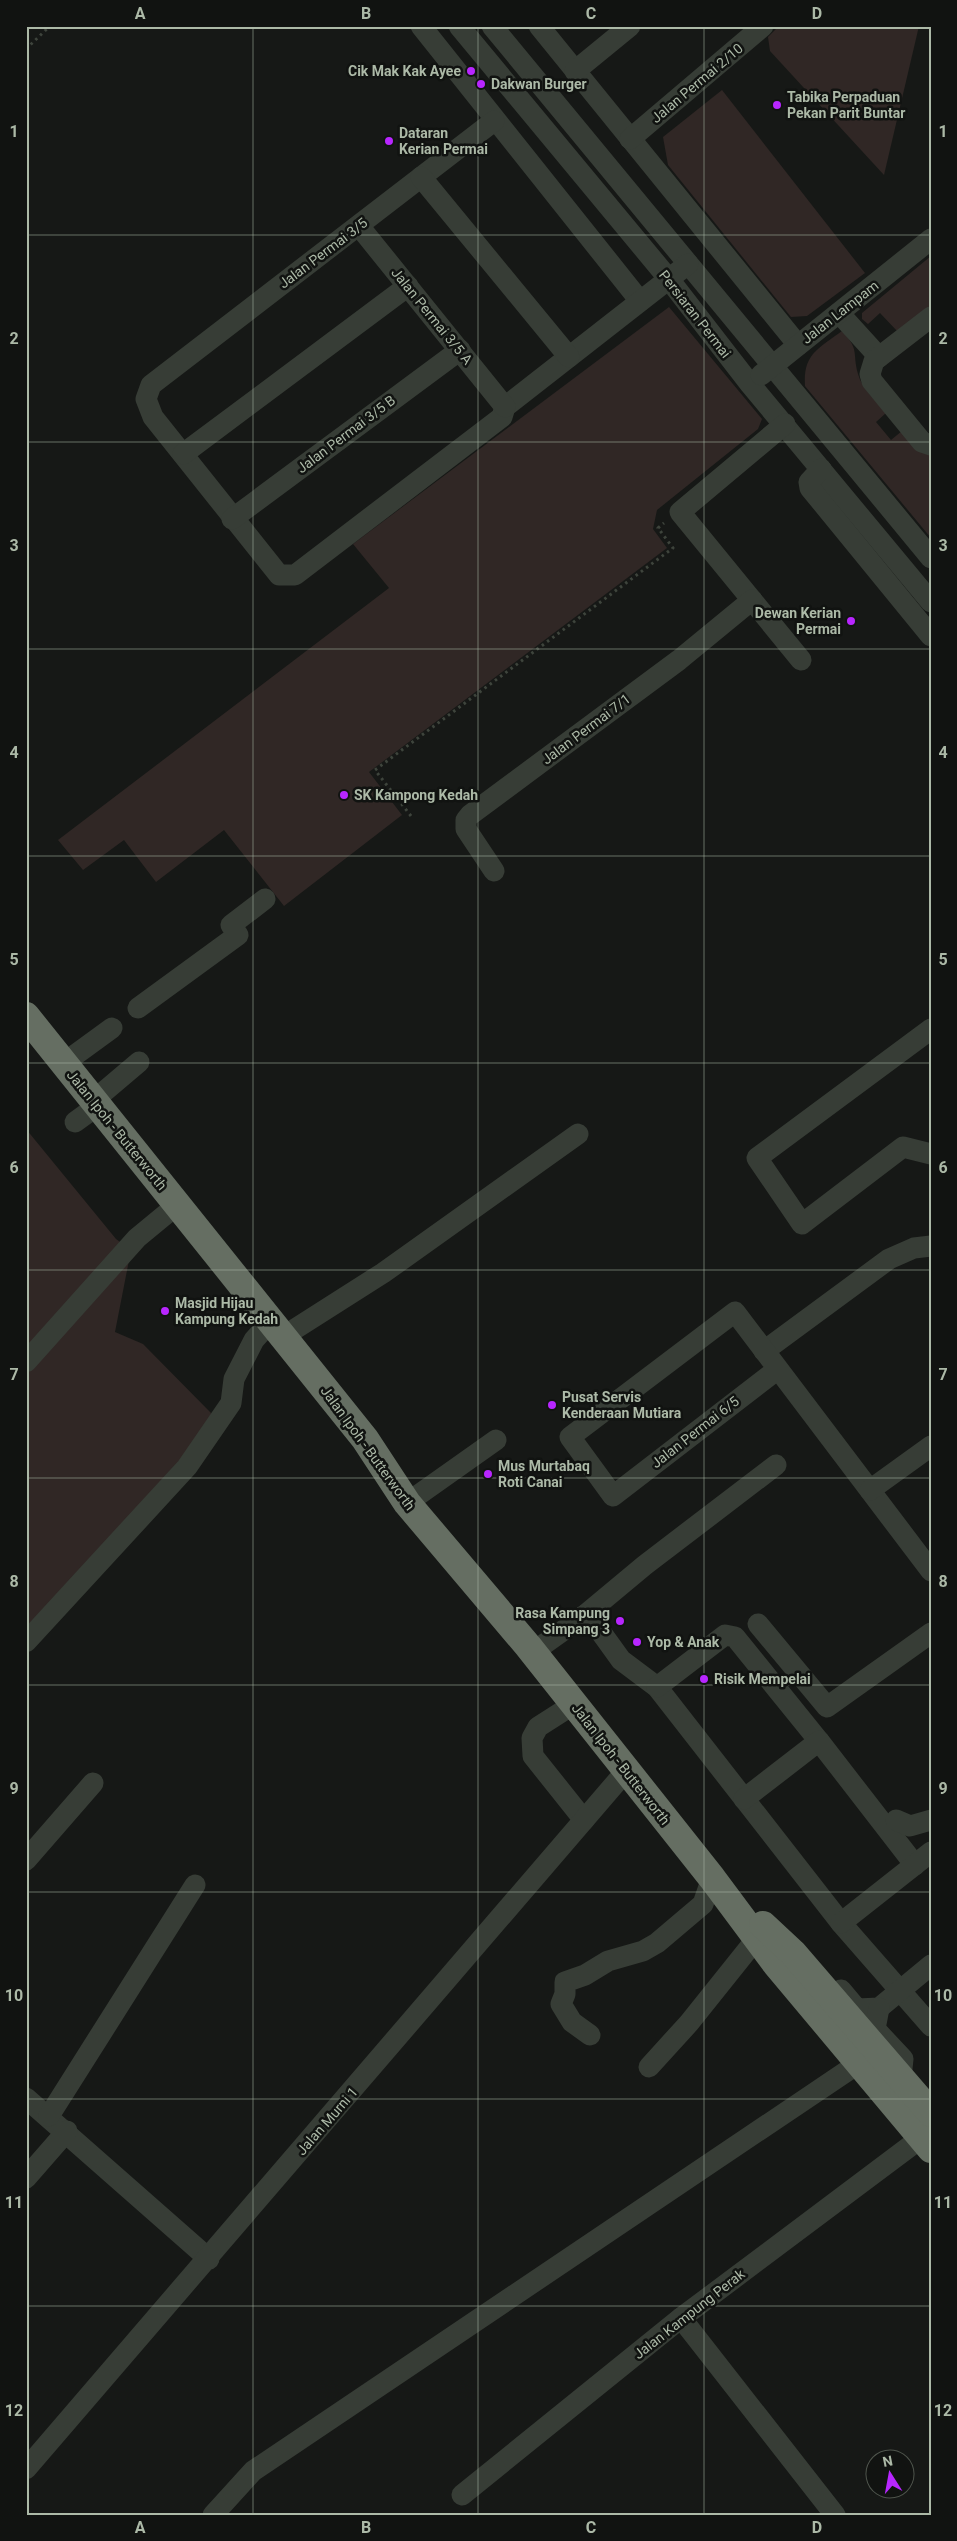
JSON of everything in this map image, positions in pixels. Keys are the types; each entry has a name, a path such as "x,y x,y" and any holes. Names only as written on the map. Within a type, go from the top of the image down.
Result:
{"highway":[{"name":"Jalan Ipoh - Butterworth","path":"26,1016 365,1439 407,1503 533,1652 712,1878 757,1938 859,2064 928,2133"},
{"name":"Jalan Ipoh - Butterworth","path":"712,1878 793,1952 901,2078 928,2133"}],"street":[{"path":"421,26 450,77 494,121 640,301"},
{"name":"Persiaran Permai","path":"459,26 668,278 750,384 931,602"},
{"name":"Persiaran Permai","path":"492,26 931,558"},
{"path":"539,26 798,345"},
{"path":"575,71 630,26"},
{"name":"Jalan Permai 2/10","path":"630,139 762,26"},
{"name":"Jalan Permai 3/5","path":"183,454 153,417 146,399 151,385 494,121"},
{"path":"421,177 569,357"},
{"name":"Jalan Permai 3/5 A","path":"359,226 505,407"},
{"name":"Jalan Lampam","path":"750,384 931,239"},
{"path":"408,286 183,454 275,572 286,577 294,575 502,417 505,407 688,264"},
{"path":"839,312 879,357"},
{"path":"931,317 879,357 871,367 872,381 922,442 931,445"},
{"name":"Jalan Permai 3/5 B","path":"232,519 460,350"},
{"path":"785,424 680,512 801,660"},
{"path":"821,469 809,482 810,488 931,636"},
{"name":"Jalan Permai 7/1","path":"494,871 466,828 466,820 470,815 679,660 752,600"},
{"path":"138,1008 238,935 231,925 265,899"},
{"path":"64,1063 112,1028"},
{"path":"931,1029 758,1158 802,1224 903,1147 931,1154"},
{"path":"75,1122 139,1062"},
{"path":"26,1642 188,1466 208,1440 231,1403 234,1379 254,1340 382,1273 578,1134"},
{"path":"26,1362 132,1232 177,1205"},
{"path":"931,1246 914,1248 889,1259 764,1351 931,1571"},
{"name":"Jalan Permai 6/5","path":"764,1351 735,1312 570,1438 613,1496 778,1369"},
{"path":"407,1503 496,1440"},
{"path":"870,1490 931,1446"},
{"path":"533,1652 585,1616 645,1565 776,1465"},
{"path":"585,1616 590,1617 620,1660 656,1686 841,1923 931,2026"},
{"path":"758,1624 828,1706 931,1633"},
{"path":"656,1686 725,1635 735,1637 819,1741 923,1859 841,1923"},
{"path":"574,1704 538,1727 532,1738 533,1756 584,1820"},
{"path":"744,1799 819,1741"},
{"name":"Jalan Murni 1","path":"26,2469 626,1770"},
{"path":"26,1860 93,1783"},
{"path":"896,1820 910,1826 931,1820"},
{"path":"590,2035 572,2022 561,2004 565,1994 565,1982 585,1975 608,1961 650,1948 698,1909 712,1878"},
{"path":"49,2116 196,1885"},
{"path":"649,2066 690,2023 757,1938"},
{"path":"822,1986 842,1990 857,2009 879,2008 931,1966"},
{"path":"879,2008 875,2029 903,2059 901,2078"},
{"path":"213,2515 253,2471 859,2064"},
{"path":"26,2098 49,2116 209,2258"},
{"path":"26,2178 67,2132"},
{"name":"Jalan Kampung Perak","path":"462,2495 680,2318 928,2133"},
{"path":"680,2318 835,2515"}],"path":[{"path":"26,48 50,26"},
{"path":"411,816 374,770 673,548 658,528 680,512"}],"shaded area":[{"path":"779,26 919,26 884,175 770,51 768,37"},
{"path":"722,90 865,273 807,316 791,317 668,165 663,137"},
{"path":"931,256 931,308 898,332 880,313 868,324 862,319 862,313"},
{"path":"669,307 762,419 758,429 657,510 653,529 667,548 369,772 402,815 284,906 224,830 156,882 124,840 83,870 58,840 389,588 353,544"},
{"path":"842,331 848,337 853,347 860,380 886,413 876,422 891,440 902,431 931,453 931,538 805,386 807,366 814,353"},
{"path":"26,1129 116,1239 131,1250 115,1332 143,1344 211,1413 208,1432 26,1632"}],"place":[{"name":"Cik Mak Kak Ayee","path":"471,71"},
{"name":"Dakwan Burger","path":"481,84"},
{"name":"Tabika Perpaduan Pekan Parit Buntar","path":"777,105"},
{"name":"Dataran Kerian Permai","path":"389,141"},
{"name":"Dewan Kerian Permai","path":"851,621"},
{"name":"SK Kampong Kedah","path":"344,795"},
{"name":"Masjid Hijau Kampung Kedah","path":"165,1311"},
{"name":"Pusat Servis Kenderaan Mutiara","path":"552,1405"},
{"name":"Mus Murtabaq Roti Canai","path":"488,1474"},
{"name":"Rasa Kampung Simpang 3","path":"620,1621"},
{"name":"Yop & Anak","path":"637,1642"},
{"name":"Risik Mempelai","path":"704,1679"}]}
